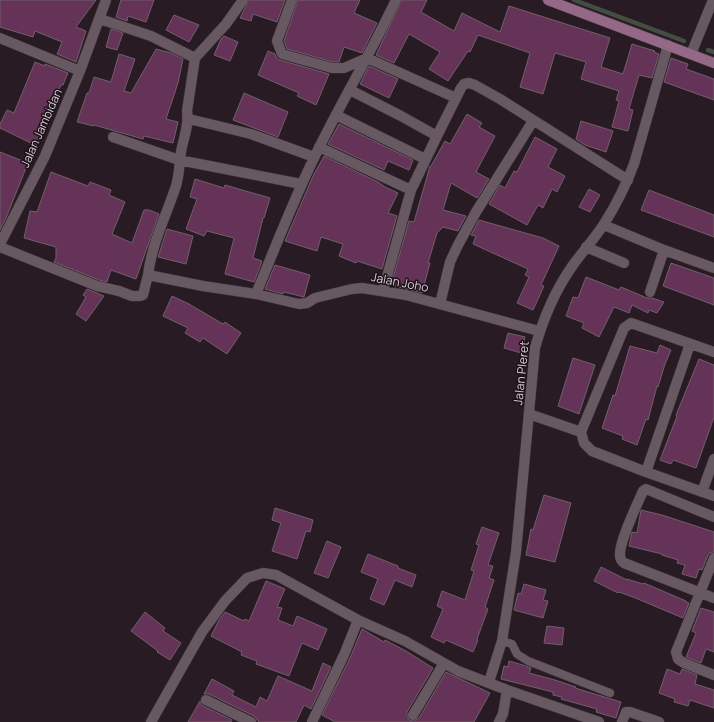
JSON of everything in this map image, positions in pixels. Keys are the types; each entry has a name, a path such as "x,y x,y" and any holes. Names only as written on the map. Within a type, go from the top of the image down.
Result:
{"main road":[{"path":"548,0 714,63"}],"street":[{"name":"Jalan Jambidan","path":"0,246 45,156 80,72 106,0"},
{"path":"0,246 97,286 119,291 132,296 140,296 143,294 152,253 180,170 179,160 189,119 187,110 195,58 226,24 242,0"},
{"path":"292,0 278,40 282,54 332,68 344,68 367,58 456,98"},
{"path":"256,294 301,184 396,0"},
{"path":"691,54 713,0"},
{"path":"100,19 150,36 195,58"},
{"path":"0,38 80,72"},
{"name":"Jalan Pleret","path":"489,682 502,641 516,552 535,348 539,331 559,287 572,266 604,224 628,180 634,164 668,45"},
{"path":"383,291 411,190 425,159 464,84 470,83 475,85 500,99 628,180"},
{"path":"350,90 437,136"},
{"path":"336,114 425,159"},
{"path":"189,119 251,134 314,158"},
{"path":"440,304 450,262 457,247 476,212 533,121"},
{"path":"113,137 179,160 301,184"},
{"path":"319,147 411,190"},
{"path":"604,224 664,250 714,268"},
{"path":"586,247 624,264"},
{"path":"650,292 664,250"},
{"name":"Jalan Joho","path":"148,275 203,286 256,294 299,304 307,303 316,298 362,288 406,294 539,331"},
{"path":"714,352 631,323 627,325 624,328 581,432 584,443 592,451 714,496"},
{"path":"646,472 690,344"},
{"path":"529,414 581,432"},
{"path":"702,492 714,459"},
{"path":"714,517 646,489 643,491 620,552 621,559 624,563 714,598"},
{"path":"714,558 676,652 678,659 684,663 714,675"},
{"path":"152,722 202,632 225,601 247,578 263,573 276,575 358,620 405,641 458,670 507,690 599,722"},
{"path":"312,722 344,655 358,620"},
{"path":"413,715 444,663"},
{"path":"499,722 503,714 507,690"},
{"path":"206,700 251,722"},
{"path":"622,722 626,712 658,722"}],"lane":[{"path":"502,641 512,644 517,654 528,661 610,692"}],"building":[{"path":"0,0 96,0 76,27 86,31 76,62 57,54 62,42 35,31 33,37 0,27"},
{"path":"121,0 154,0 146,22 128,16 127,21 116,17"},
{"path":"249,0 285,0 277,22 253,14 251,21 240,18"},
{"path":"298,0 360,0 354,13 377,23 362,53 344,47 339,62 333,62 287,49 284,41"},
{"path":"402,0 427,0 421,12 454,31 462,13 500,32 509,6 610,38 601,67 623,74 632,44 655,51 654,52 659,54 652,78 639,75 629,109 633,110 628,131 612,127 619,101 616,100 619,91 581,79 586,62 555,53 543,94 520,87 530,53 478,35 470,52 468,51 448,81 429,69 440,52 409,34 394,63 376,55"},
{"path":"174,15 199,25 189,42 166,30"},
{"path":"111,29 123,33 117,50 106,47"},
{"path":"224,36 238,42 230,61 214,55 221,39"},
{"path":"156,49 171,53 183,59 178,83 166,119 178,122 173,143 144,136 143,139 94,125 77,122 94,77 111,82 119,54 135,59 124,91 131,93"},
{"path":"268,51 275,54 277,59 329,74 316,105 297,96 299,93 258,75"},
{"path":"671,58 688,64 686,69 714,79 714,100 664,82"},
{"path":"35,62 45,66 45,64 68,73 63,85 61,85 44,124 46,125 37,144 35,145 0,128 0,124 7,110 14,113"},
{"path":"369,66 398,79 389,98 360,84"},
{"path":"244,93 288,112 278,137 233,120"},
{"path":"467,114 482,123 479,127 495,136 476,172 489,179 477,198 451,183 443,210 466,216 458,231 443,227 437,233 428,263 430,263 422,293 391,285 409,221 414,222 430,166 445,141 450,144"},
{"path":"581,121 613,131 606,152 585,145 576,139"},
{"path":"339,124 413,160 409,170 388,161 384,170 328,144"},
{"path":"535,137 557,149 548,167 565,176 557,192 552,189 543,208 538,205 527,225 489,204 500,185 505,188 514,171 517,172"},
{"path":"0,152 28,163 0,230"},
{"path":"324,156 398,193 388,213 397,216 382,269 357,261 356,263 339,256 343,244 321,237 317,251 285,241 313,176"},
{"path":"51,172 88,186 90,182 111,190 109,195 125,202 112,234 132,243 144,210 149,210 159,214 136,279 111,270 107,282 99,280 54,262 56,258 56,247 24,238 30,211 37,212"},
{"path":"195,179 224,188 225,185 270,198 263,218 253,258 262,261 254,282 225,274 234,238 207,231 204,236 186,229 197,199 190,197"},
{"path":"589,189 600,195 590,212 579,207"},
{"path":"649,190 714,215 714,237 641,210"},
{"path":"479,220 543,238 559,246 541,285 544,286 533,310 517,303 529,277 525,275 528,269 473,244 476,236 471,235"},
{"path":"167,229 193,236 186,264 158,257"},
{"path":"671,263 714,278 714,305 663,286"},
{"path":"275,265 310,275 304,297 284,292 283,294 265,289"},
{"path":"586,277 619,290 621,287 647,298 664,302 657,313 649,310 648,313 632,305 629,313 614,307 599,337 582,328 584,323 566,316 573,297 578,298"},
{"path":"87,289 104,296 86,321 76,314 86,297 83,295"},
{"path":"172,296 223,324 225,322 241,333 227,354 203,338 200,342 185,333 188,328 163,316"},
{"path":"508,333 525,337 521,353 504,348"},
{"path":"660,345 671,350 658,387 657,386 648,420 646,419 637,445 622,439 623,436 602,428 613,395 615,396 630,346 657,353"},
{"path":"573,358 595,365 579,414 558,406"},
{"path":"699,359 714,365 714,417 696,468 673,460 671,464 660,460 677,416 676,415"},
{"path":"544,495 571,503 555,562 526,555 531,529 533,530"},
{"path":"275,508 313,520 310,532 306,531 297,559 272,551 281,523 272,520"},
{"path":"641,510 662,515 714,532 714,552 708,555 702,570 699,569 696,578 682,574 685,565 677,563 678,560 662,554 629,546 632,532 637,533"},
{"path":"482,527 499,533 488,565 493,566 489,578 494,580 485,607 488,609 473,652 446,640 444,643 431,637 443,609 437,606 442,591 465,600 474,571 471,570 479,545 476,544"},
{"path":"327,541 341,547 328,578 314,573"},
{"path":"368,554 416,575 412,587 395,580 384,605 370,599 378,579 361,572"},
{"path":"601,567 627,580 644,583 686,601 689,603 683,618 633,597 619,592 618,593 594,581"},
{"path":"266,581 285,589 277,607 282,608 278,620 293,626 297,616 327,629 318,650 302,643 289,676 256,664 257,661 241,655 242,652 211,636 225,612 244,621 245,619 249,621"},
{"path":"524,584 546,590 543,600 548,601 543,618 514,610 518,593 521,594"},
{"path":"701,608 714,612 714,652 706,649 701,663 686,657 696,633 692,631"},
{"path":"145,612 165,628 163,631 181,643 170,660 157,652 158,651 131,631"},
{"path":"547,626 564,628 562,645 544,643"},
{"path":"362,629 384,642 385,640 406,651 433,668 407,712 409,720 413,721 419,718 446,672 490,693 474,722 335,722 322,715 350,658"},
{"path":"509,661 531,668 529,673 621,702 616,718 596,712 597,709 561,699 562,697 553,695 553,692 501,679 504,666 508,667"},
{"path":"323,663 331,667 311,709 304,705 296,722 259,722 254,716 209,694 204,694 212,679 234,691 232,695 256,707 260,697 267,701 278,676 312,691"},
{"path":"667,669 680,674 682,669 697,675 695,684 714,690 714,708 690,700 688,706 674,702 675,699 659,693"},
{"path":"200,701 203,706 232,720 231,722 188,722"}],"waterway":[{"path":"574,0 684,41"},
{"path":"708,50 714,52"}]}
